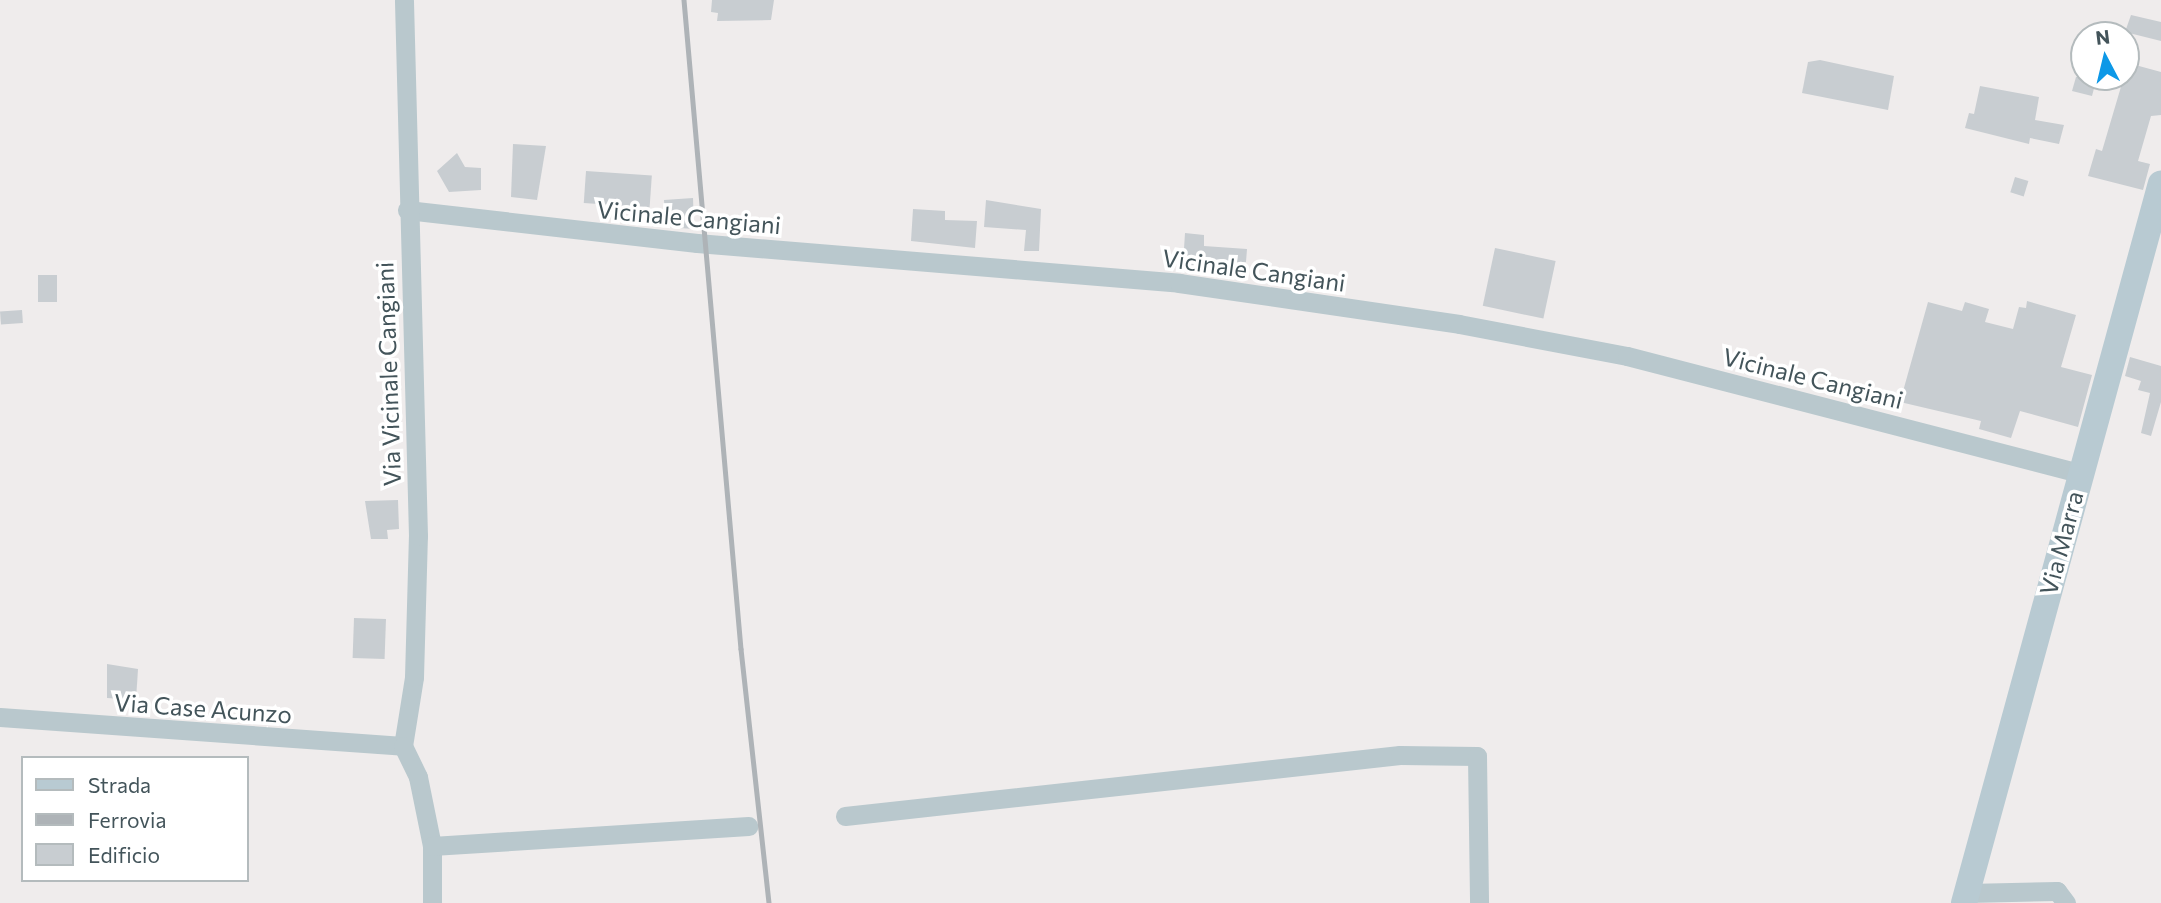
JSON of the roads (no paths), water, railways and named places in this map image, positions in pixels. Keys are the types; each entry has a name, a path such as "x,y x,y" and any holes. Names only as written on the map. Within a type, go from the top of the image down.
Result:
{"main road":[{"name":"Via Marra","path":"1965,898 2161,183"}],"street":[{"name":"Via Vicinale Cangiani","path":"403,746 414,677 418,549 407,210 404,0"},
{"name":"Vicinale Cangiani","path":"407,210 697,243 1179,283 1459,324 1640,359 2080,473"},
{"name":"Via Case Acunzo","path":"0,717 403,746"},
{"path":"403,746 418,777 432,846 432,903"},
{"path":"845,816 1400,755 1477,756 1479,903"},
{"path":"432,846 748,826"},
{"path":"1965,898 2057,891 2066,903"}],"railway":[{"path":"684,0 741,649 769,903"}]}
